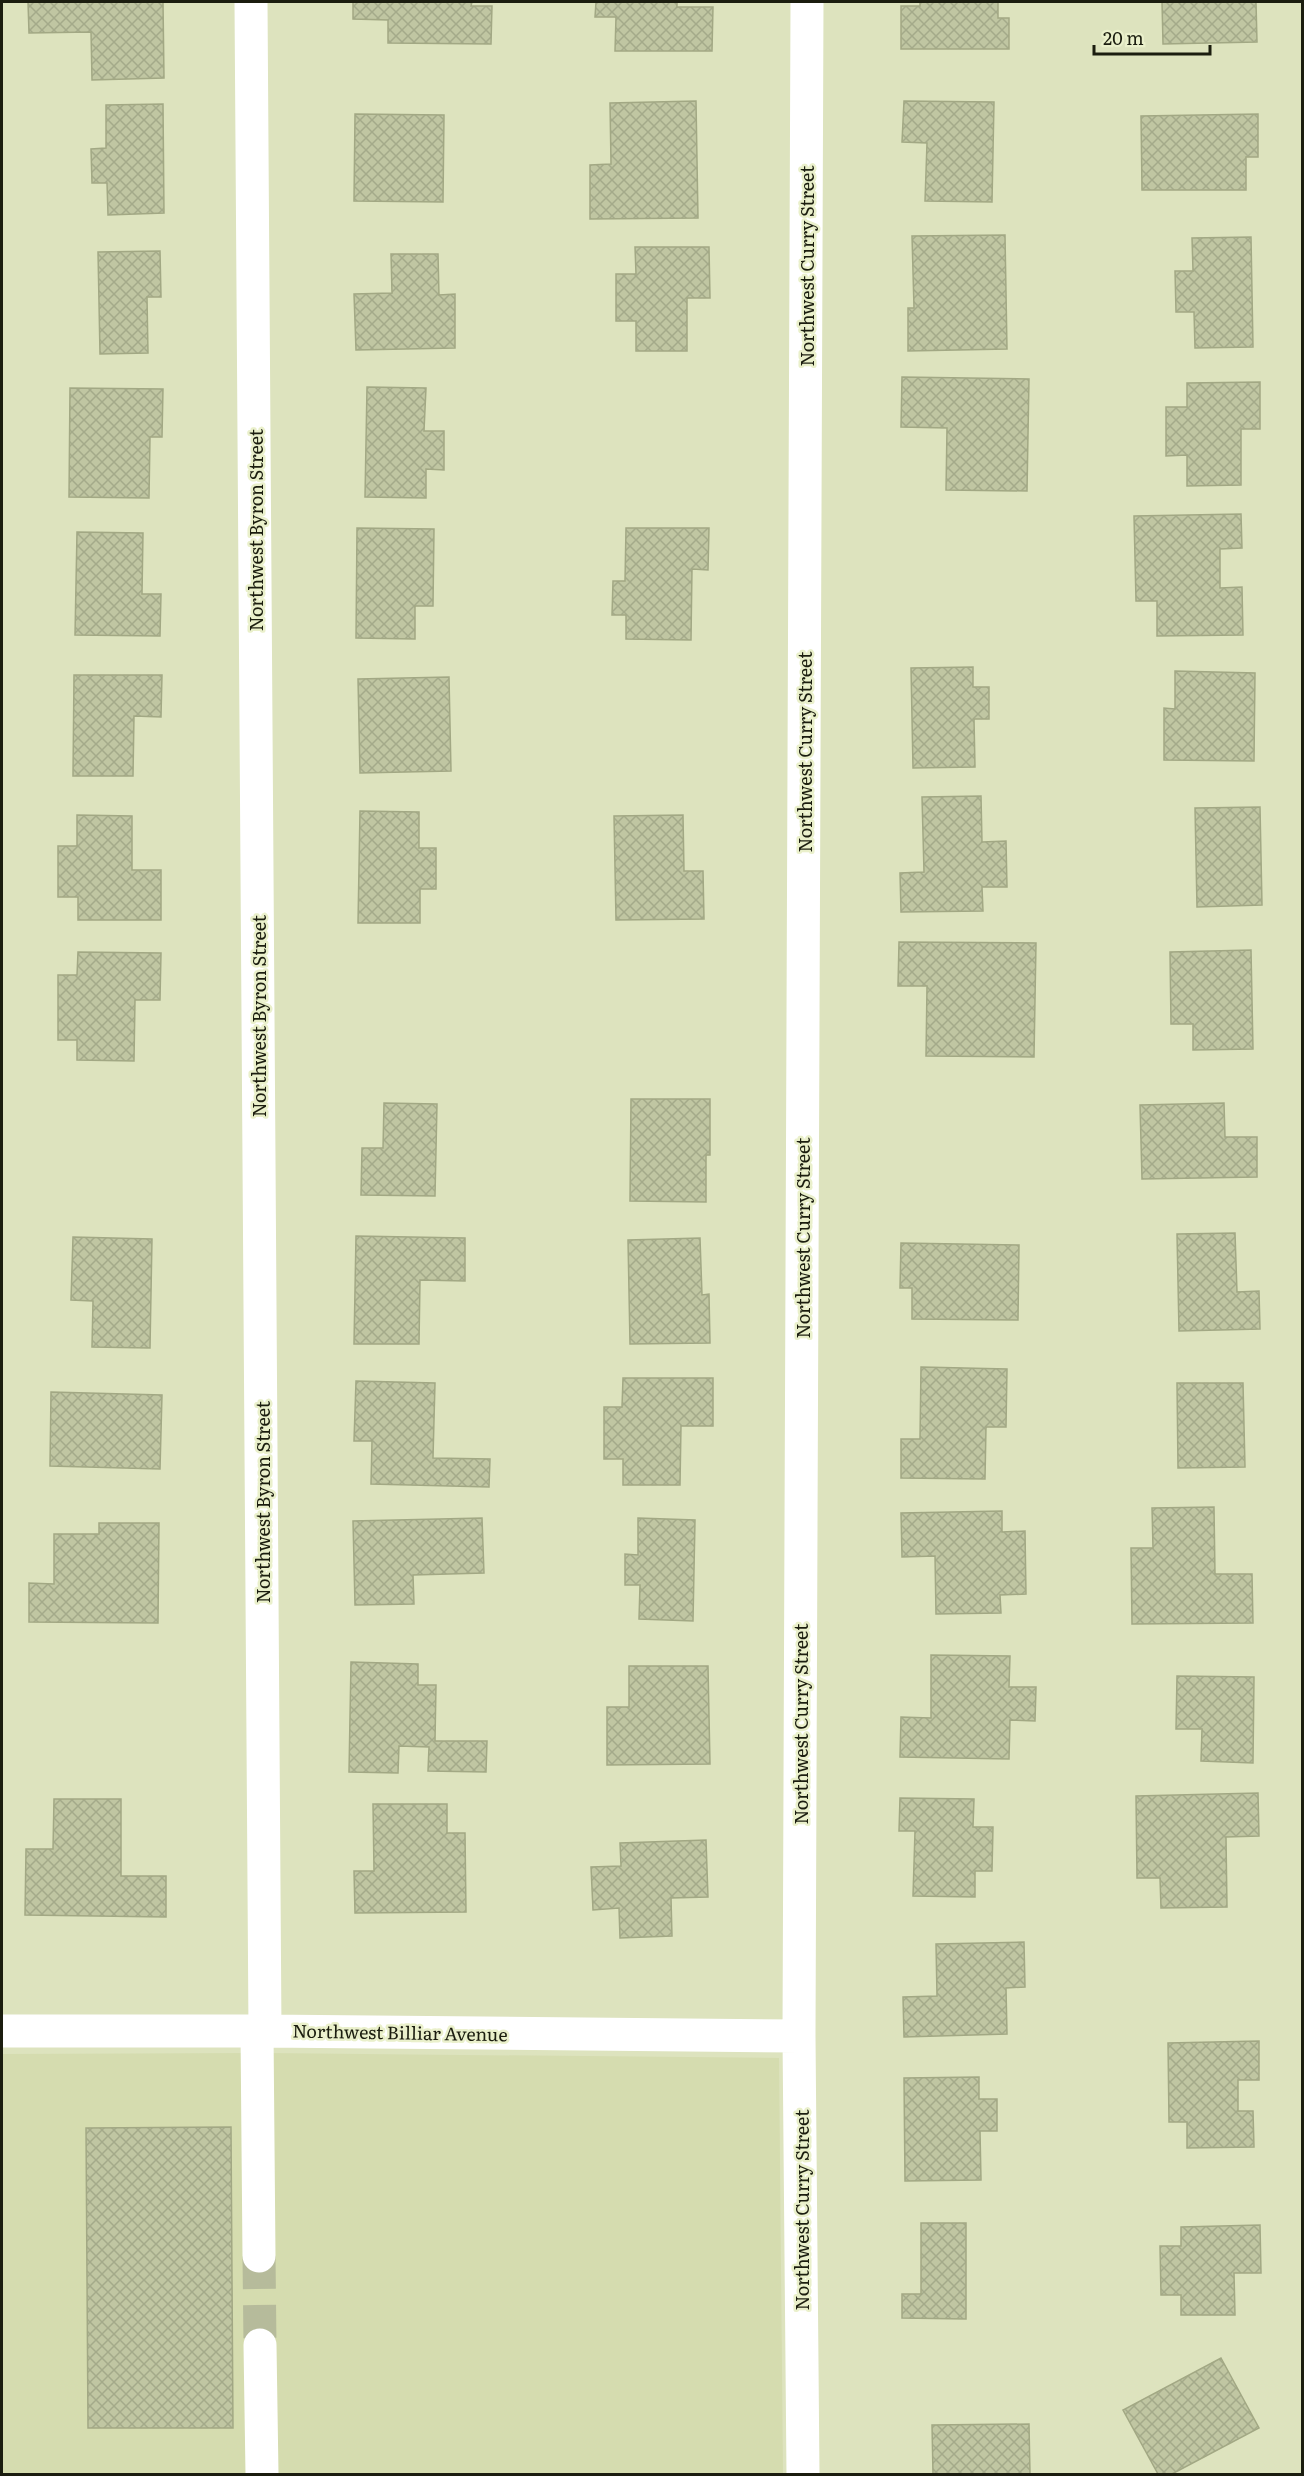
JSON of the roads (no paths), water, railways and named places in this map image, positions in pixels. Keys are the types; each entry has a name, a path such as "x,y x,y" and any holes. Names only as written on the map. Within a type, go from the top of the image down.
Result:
{"street":[{"name":"Northwest Byron Street","path":"251,2 261,2031 259,2256"},
{"name":"Northwest Curry Street","path":"803,2475 799,2036 807,2"},
{"name":"Northwest Billiar Avenue","path":"2,2031 799,2036"},
{"path":"260,2345 262,2475"}],"tunnel":[{"path":"259,2256 260,2345"}]}
